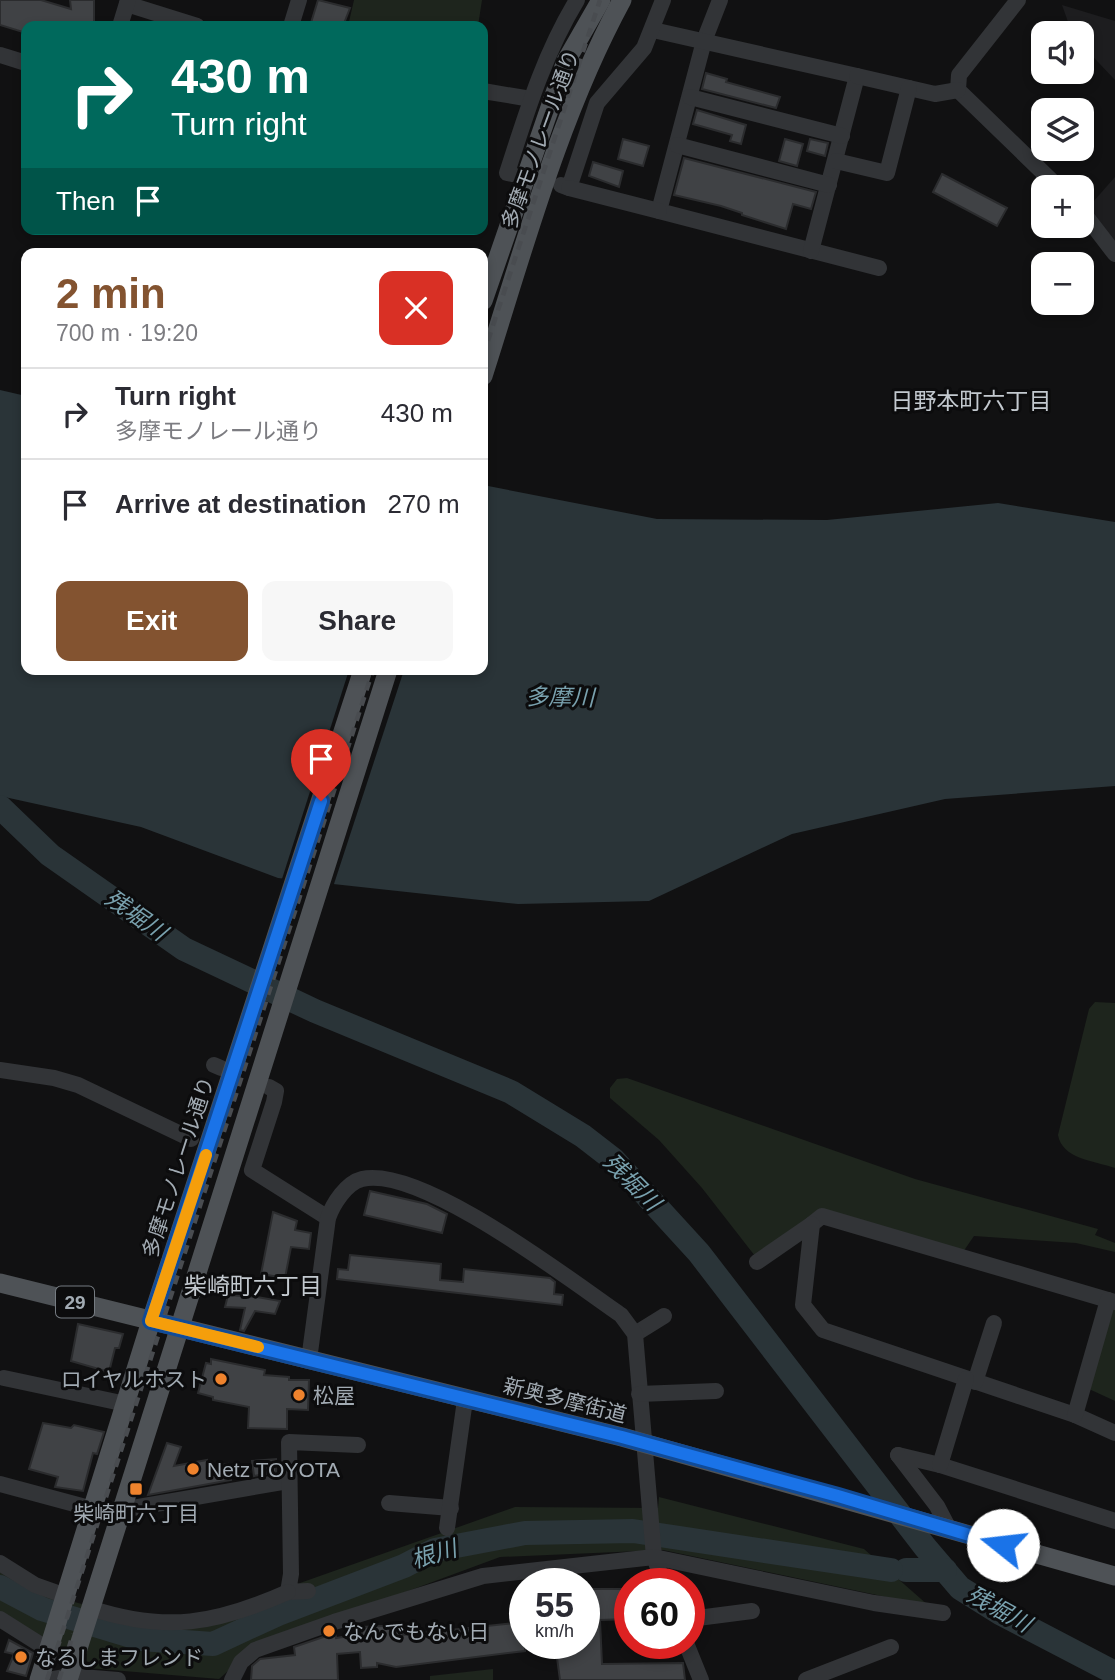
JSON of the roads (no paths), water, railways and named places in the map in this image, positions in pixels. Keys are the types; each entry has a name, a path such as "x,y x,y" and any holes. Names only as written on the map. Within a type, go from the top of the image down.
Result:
{"main road":[{"name":"多摩モノレール通り","path":"488,286 566,61 601,0"},
{"name":"多摩モノレール通り","path":"488,361 536,213 589,68 622,0"},
{"name":"多摩モノレール通り","path":"39,1680 151,1321 361,675"},
{"path":"68,1678 386,675"},
{"name":"新奥多摩街道","path":"0,1283 643,1443 1115,1576"}],"street":[{"path":"293,21 299,0"},
{"path":"663,0 644,48 597,103 565,186 879,268"},
{"path":"659,211 704,41 720,0"},
{"path":"1018,0 959,75 958,90 1046,175"},
{"path":"512,174 507,173 531,99 572,1"},
{"path":"121,21 127,2 182,21"},
{"path":"653,30 935,94 958,90"},
{"path":"0,55 21,61"},
{"path":"811,251 857,76"},
{"path":"836,161 887,173 909,88"},
{"path":"488,92 531,99"},
{"path":"690,97 842,136"},
{"path":"677,145 829,185"},
{"path":"1094,227 1115,254"},
{"path":"0,1070 54,1078 78,1085 191,1139"},
{"path":"269,1087 276,1091 274,1102 252,1170 328,1219"},
{"path":"309,1360 328,1219 332,1208 350,1185 361,1179 386,1178 475,1215 621,1314 635,1334 654,1557 658,1568"},
{"path":"757,1262 822,1216 1112,1301 1075,1415"},
{"path":"812,1224 803,1305 822,1330 1075,1415 1115,1433"},
{"path":"635,1334 664,1316"},
{"path":"940,1465 970,1380 994,1323"},
{"path":"4,1378 126,1404"},
{"path":"639,1394 716,1391"},
{"path":"447,1528 465,1400"},
{"path":"288,1592 291,1574 289,1442 358,1445"},
{"path":"949,1529 937,1506 898,1455 940,1465 1115,1521"},
{"path":"121,1510 288,1481"},
{"path":"0,1484 93,1509"},
{"path":"389,1503 451,1508"},
{"path":"232,1680 241,1662 255,1650 438,1589 483,1576 654,1557 874,1603 943,1613"},
{"path":"0,1563 35,1585 65,1599"},
{"path":"90,1609 119,1618 173,1624 224,1615 288,1592 308,1591"},
{"path":"705,1617 752,1611"},
{"path":"0,1619 50,1648"},
{"path":"806,1680 891,1647"},
{"path":"693,1659 701,1680"},
{"path":"47,1680 118,1680"}],"water":[{"name":"多摩川","path":"0,390 21,395 21,675 488,675 488,486 657,519 827,520 998,503 1115,522 1115,786 945,799 792,834 649,901 518,904 278,878 141,827 0,796"}],"waterway":[{"name":"残堀川","path":"0,807 50,855 184,949 315,1011 511,1092 583,1136 614,1160 699,1253 925,1547 960,1588 1000,1613 1115,1673"},
{"name":"根川","path":"0,1587 42,1609 141,1639 213,1644 278,1614 404,1566 435,1550 525,1533 633,1531 891,1570"},
{"name":"根川","path":"906,1570 945,1570"}],"railway":[{"path":"488,341 600,0"},
{"path":"47,1680 371,675"},
{"path":"59,1680 73,1634"}],"place":[{"name":"ロイヤルホスト","path":"221,1379"},
{"name":"松屋","path":"299,1395"},
{"name":"Netz TOYOTA","path":"193,1469"},
{"name":"柴崎町六丁目","path":"136,1489"},
{"name":"なんでもない日","path":"329,1631"},
{"name":"なるしまフレンド","path":"21,1657"}],"district":[{"name":"日野本町六丁目","path":"971,401"},
{"name":"柴崎町六丁目","path":"253,1286"}]}
